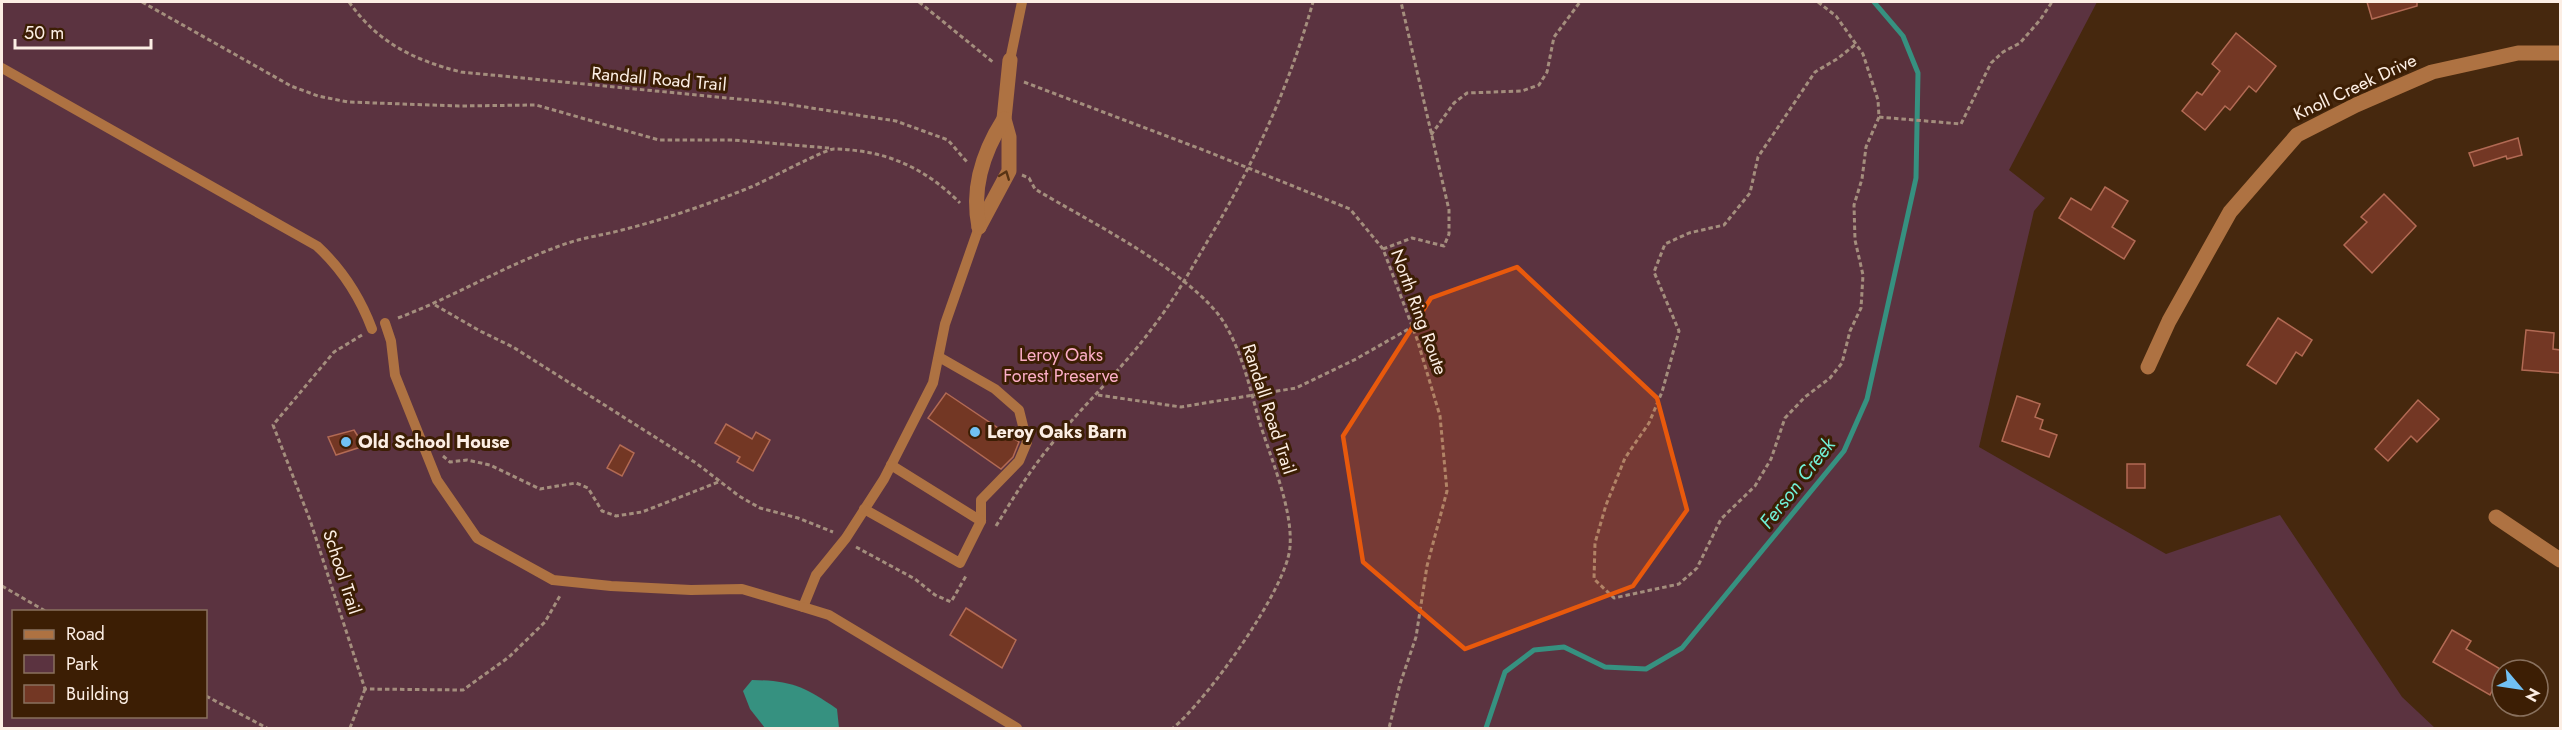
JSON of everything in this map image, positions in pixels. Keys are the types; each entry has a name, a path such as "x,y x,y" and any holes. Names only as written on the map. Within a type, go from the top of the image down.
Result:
{"street":[{"name":"Knoll Creek Drive","path":"2148,368 2169,321 2230,212 2297,135 2356,105 2432,72 2518,53 2560,53"},
{"path":"978,220 1009,171 1009,137 1004,119 1010,60"},
{"path":"978,220 981,166 991,139 1004,119"},
{"path":"2496,517 2560,560"}],"lane":[{"path":"1010,60 1022,2"},
{"path":"2,68 317,246 336,264 347,280 364,307 372,329"},
{"path":"803,607 816,575 846,538 891,465 933,384 945,324 978,220"},
{"path":"385,323 391,341 395,375 437,480 477,538 553,580 691,590 742,589 829,615 1017,729"},
{"path":"864,509 960,563 981,521 981,500 1019,461 1027,442 1019,410 995,389 939,357"},
{"path":"891,465 981,521"}],"path":[{"path":"142,2 291,86 318,96 359,103 459,106 536,105 659,140 733,140 870,152 897,159 922,172 978,220"},
{"name":"Randall Road Trail","path":"349,2 391,45 441,67 461,72 779,103 896,121 948,140 966,162 975,165"},
{"name":"North Ring Route","path":"919,2 1008,75 1206,150 1350,209 1383,249 1412,327 1440,416 1447,491 1427,566 1416,637 1400,684 1389,729"},
{"path":"1383,249 1412,238 1444,246 1449,234 1449,210 1401,2"},
{"path":"1431,135 1454,103 1467,93 1522,91 1539,86 1547,72 1554,37 1563,21 1580,2"},
{"path":"1818,2 1836,16 1856,44 1863,54 1878,100 1879,117 1866,147 1862,178 1854,205 1855,240 1863,275 1861,308 1850,331 1842,363 1830,378 1805,397 1785,418 1772,459 1755,486 1721,519 1697,568 1679,584 1614,598 1594,579 1595,543 1605,505 1625,458 1649,423 1662,392 1679,331 1654,272 1665,243 1689,233 1724,225 1750,193 1758,157 1815,72 1856,44"},
{"path":"1879,117 1961,124 1991,63 2003,52 2020,43 2052,2"},
{"path":"385,323 436,304 519,262 570,242 679,214 751,187 831,148"},
{"name":"Randall Road Trail","path":"1015,173 1029,178 1035,189 1129,244 1184,282 1219,315 1234,343 1286,512 1290,549 1281,577 1259,618 1186,718 1173,729"},
{"path":"1098,395 1181,407 1296,388 1356,359 1412,327"},
{"name":"School Trail","path":"365,688 310,520 273,425 334,352 372,329"},
{"path":"438,451 450,462 467,460 490,465 540,489 576,483 588,488 602,511 616,516 642,512 721,481"},
{"path":"350,729 365,688 463,690 509,657 545,622 569,581"},
{"path":"2,586 44,610"},
{"path":"207,697 267,729"}],"highlighted area":[{"path":"1517,267 1657,398 1687,510 1633,586 1465,649 1363,562 1343,436 1431,298"}],"green space":[{"name":"Leroy Oaks Forest Preserve","path":"2,2 2097,2 2009,170 2045,198 2034,211 1979,447 2166,554 2280,515 2402,697 2435,728 2,728"}],"water":[{"path":"752,680 788,684 806,690 837,709 839,728 765,728 750,709 743,691"}],"building":[{"path":"2367,2 2417,2 2417,6 2372,19"},
{"path":"2236,33 2276,66 2256,92 2249,86 2230,110 2225,106 2205,130 2182,111 2197,92 2202,95 2220,71 2212,64"},
{"path":"2518,138 2522,155 2507,159 2506,156 2474,166 2469,153"},
{"path":"2105,187 2128,201 2112,227 2135,241 2124,259 2059,218 2071,198 2091,210"},
{"path":"2384,194 2416,226 2372,273 2344,245 2367,222 2361,217"},
{"path":"2278,318 2312,340 2302,356 2296,352 2276,384 2247,365"},
{"path":"2526,330 2554,333 2553,349 2560,350 2560,373 2522,370"},
{"name":"Leroy Oaks Barn","path":"946,393 1019,442 1013,457 1001,469 928,418"},
{"path":"2017,396 2040,404 2035,417 2043,420 2040,429 2057,435 2049,457 2002,441"},
{"path":"2418,400 2439,419 2417,442 2411,436 2388,461 2375,449"},
{"path":"726,424 752,439 756,432 770,440 753,471 737,462 740,457 715,443"},
{"name":"Old School House","path":"354,430 364,446 336,455 328,437"},
{"path":"620,445 634,453 622,476 607,468"},
{"path":"2127,464 2145,464 2145,488 2127,488"},
{"path":"966,608 1016,640 1002,668 950,635"},
{"path":"2452,630 2471,641 2466,649 2490,663 2490,695 2433,662"}],"waterway":[{"name":"Ferson Creek","path":"1486,728 1505,672 1534,650 1564,647 1605,667 1646,669 1682,648 1844,451 1867,399 1916,178 1918,73 1903,36 1874,2"}],"place":[{"name":"Leroy Oaks Barn","path":"975,432"},
{"name":"Old School House","path":"346,442"}]}
